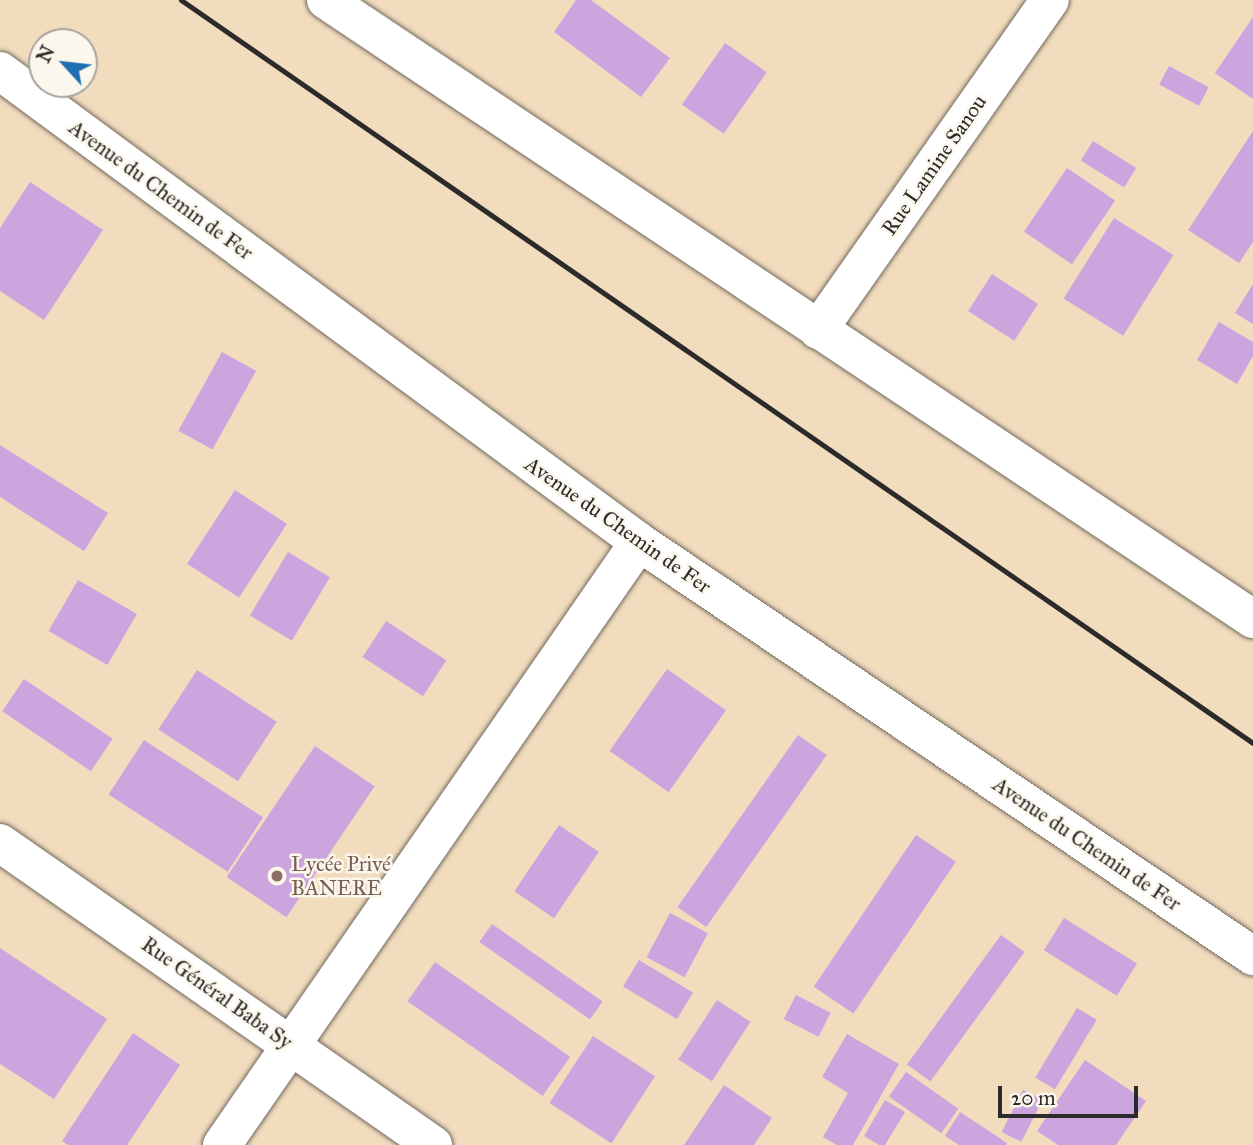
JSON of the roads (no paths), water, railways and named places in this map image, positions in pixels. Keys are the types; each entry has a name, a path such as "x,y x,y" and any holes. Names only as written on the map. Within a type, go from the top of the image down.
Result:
{"street":[{"path":"326,0 1253,620"},
{"name":"Rue Lamine Sanou","path":"818,330 1049,0"},
{"name":"Avenue du Chemin de Fer","path":"0,71 639,542 1253,956"},
{"path":"222,1145 639,542"},
{"name":"Rue Général Baba Sy","path":"0,843 433,1145"}],"railway":[{"path":"181,0 1253,743"}],"place":[{"name":"Lycée Privé BANERE","path":"277,876"}]}
